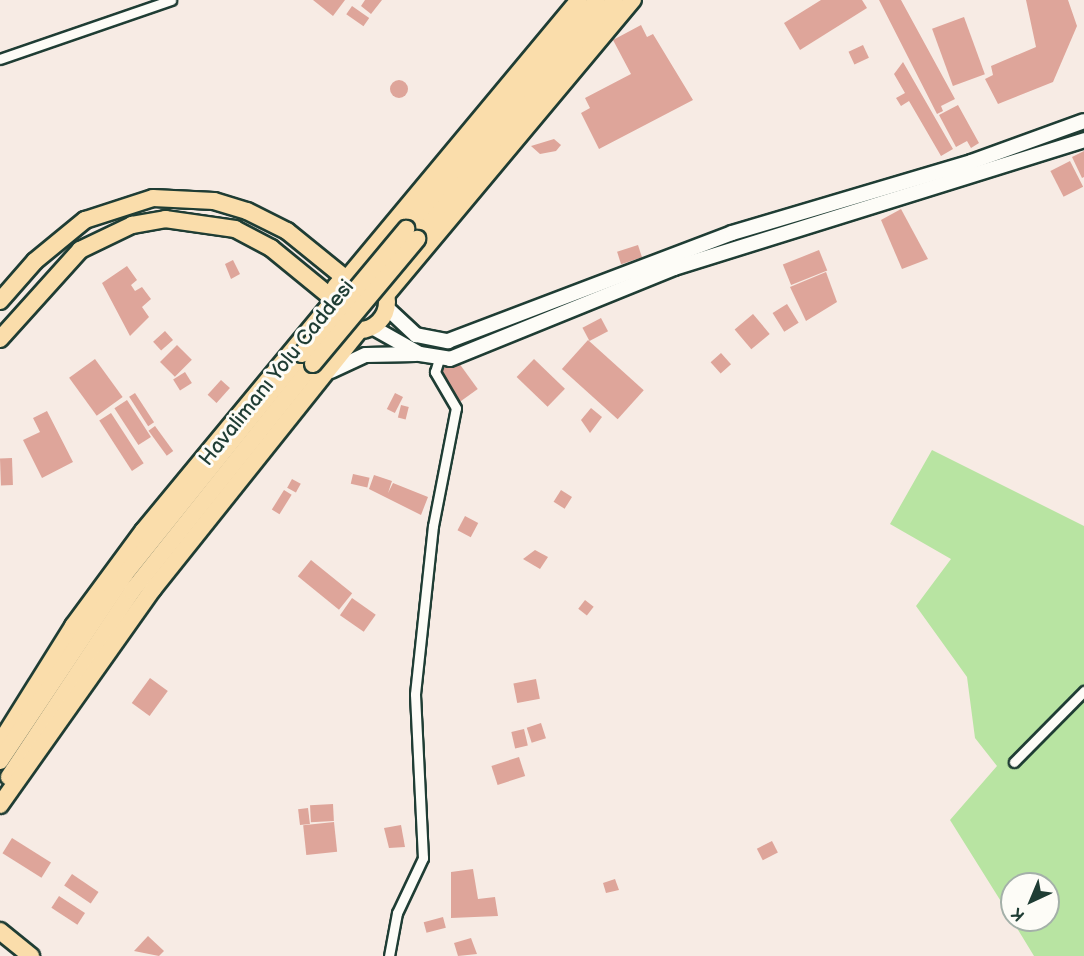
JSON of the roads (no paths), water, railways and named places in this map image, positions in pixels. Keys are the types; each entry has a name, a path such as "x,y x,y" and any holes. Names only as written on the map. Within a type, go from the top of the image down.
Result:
{"highway":[{"path":"0,743 32,687 136,540 332,301 347,277 579,0"},
{"name":"Havalimanı Yolu Caddesi","path":"0,794 132,591 597,0"},
{"name":"Havalimanı Yolu Caddesi","path":"411,234 615,0"},
{"path":"0,805 312,365 366,329 633,0"},
{"path":"0,301 35,261 85,220 153,198 194,198 246,211 287,231 347,277 370,276 386,302"},
{"path":"0,339 80,250 132,225 165,219 235,229 271,248 332,301 343,325 366,329"},
{"name":"Havalimanı Yolu Caddesi","path":"0,761 125,574 312,365"},
{"path":"0,929 31,956"}],"street":[{"path":"0,59 171,0"},
{"path":"386,302 416,335 448,341 732,233 971,162 1084,121"},
{"path":"366,329 420,354 439,358 674,268 1084,140"},
{"path":"312,365 336,366 366,356 420,354"},
{"path":"389,956 397,913 423,858 415,694 433,526 456,408 435,372 439,358"},
{"path":"1014,762 1084,691"}]}
